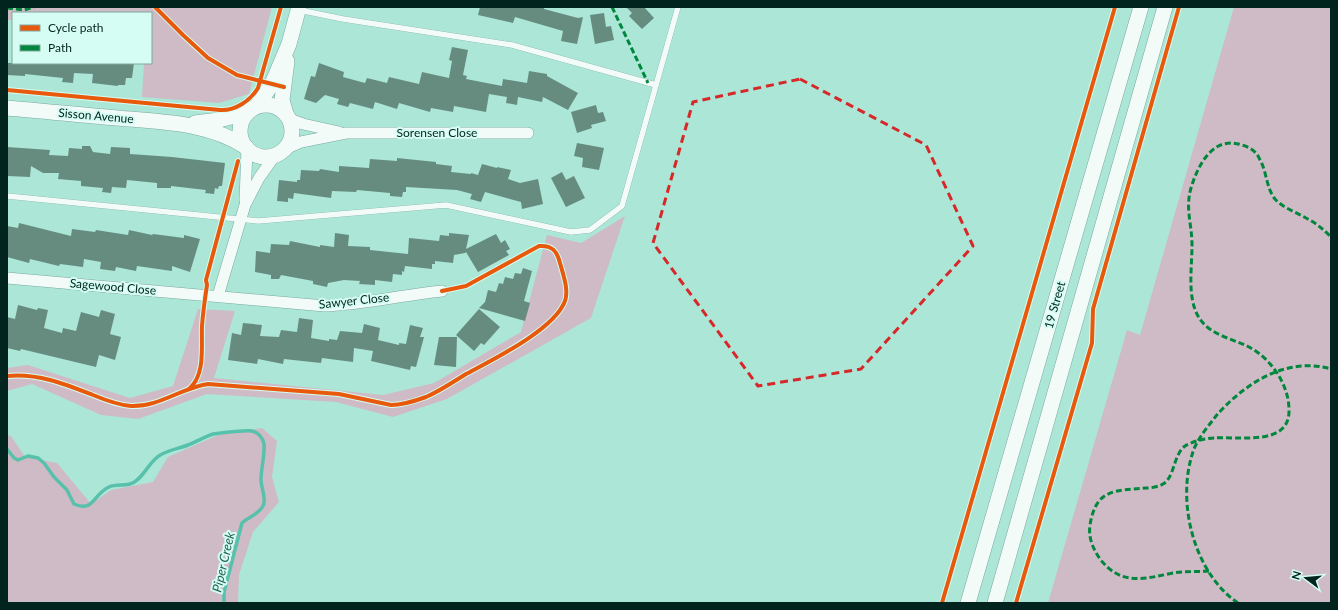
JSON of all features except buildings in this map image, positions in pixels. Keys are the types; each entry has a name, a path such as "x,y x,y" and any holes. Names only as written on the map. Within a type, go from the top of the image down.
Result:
{"main road":[{"name":"19 Street","path":"968,603 1141,7"},
{"name":"19 Street","path":"995,603 1165,7"},
{"path":"289,44 282,100 288,117 291,134 288,144 279,152 271,156 258,156 247,148 241,140 240,134 242,121 272,84 289,44 299,8"},
{"path":"252,109 265,104 272,106 288,117"},
{"name":"Sisson Avenue","path":"7,108 184,124 218,132 235,140 247,148"},
{"name":"Sisson Avenue","path":"184,124 219,120 252,109"}],"street":[{"name":"Sorensen Close","path":"288,117 303,124 346,133 528,134"},
{"name":"Sorensen Close","path":"279,152 301,142 346,133"},
{"path":"245,205 247,148"},
{"path":"218,296 245,205 260,178 279,152"},
{"name":"Sagewood Close","path":"7,278 218,296"},
{"name":"Sawyer Close","path":"218,296 325,306 340,306 410,294 442,291"}],"lane":[{"path":"7,196 258,221 446,205 571,232 590,230 622,206 678,7"},
{"path":"299,8 344,19 512,45 656,85"}],"highlighted area":[{"path":"800,79 926,145 973,246 861,369 758,386 653,243 693,102"}],"shaded area":[{"path":"7,7 272,7 249,94 219,103 142,97 144,64 152,64 152,12 12,12 12,20 7,20"},
{"path":"1234,7 1331,7 1331,603 1048,603 1127,330 1140,335"},
{"path":"625,216 591,318 447,399 393,417 336,402 207,394 138,419 101,415 32,384 7,391 7,368 28,365 130,398 173,386 198,309 235,311 214,378 383,395 434,383 521,332 547,235 581,243"},
{"path":"262,428 277,441 272,477 279,502 253,532 239,575 238,603 7,603 7,435 11,436 25,457 57,463 91,504 111,490 153,482 168,457 218,435"}],"waterway":[{"name":"Piper Creek","path":"7,449 14,458 18,460 28,456 38,458 67,490 74,504 86,506 93,502 104,490 109,487 116,485 127,485 134,482 158,456 165,453 213,434 244,431 252,431 258,434 264,444 261,480 264,503 258,512 242,523 224,592 224,603"}],"marked path":[{"path":"7,8 24,10 34,7"},
{"path":"612,7 648,83"},
{"path":"1209,571 1178,572 1143,578 1125,577 1108,568 1100,559 1095,551 1090,534 1090,525 1093,513 1097,504 1102,498 1116,491 1152,488 1163,484 1170,476 1181,450 1188,444 1211,438 1249,438 1272,435 1281,430 1287,422 1289,410 1288,400 1286,391 1277,372 1255,351 1247,346 1220,335 1207,327 1198,316 1192,300 1192,237 1189,196 1198,170 1208,154 1223,144 1232,143 1247,147 1254,151 1262,163 1270,190 1275,199 1316,224 1331,237"},
{"path":"1238,603 1223,590 1210,574 1200,556 1193,536 1188,515 1187,495 1188,474 1196,444 1202,434 1227,404 1239,393 1267,376 1298,366 1314,366 1331,369"}],"cycle path":[{"path":"155,7 208,58 237,75 284,87"},
{"path":"7,90 220,110 231,109 246,101 258,88 281,7"},
{"path":"942,603 1115,7"},
{"path":"1016,603 1092,343 1093,309 1179,7"},
{"path":"189,389 198,376 202,359 202,321 207,285 206,280 238,161"},
{"path":"7,376 30,376 51,380 102,399 131,406 151,404 189,389 208,384 339,394 391,405 400,404 431,395 521,343 549,323 559,312 566,297 566,287 559,259 551,248 544,246 539,246 466,286 442,291"}]}
